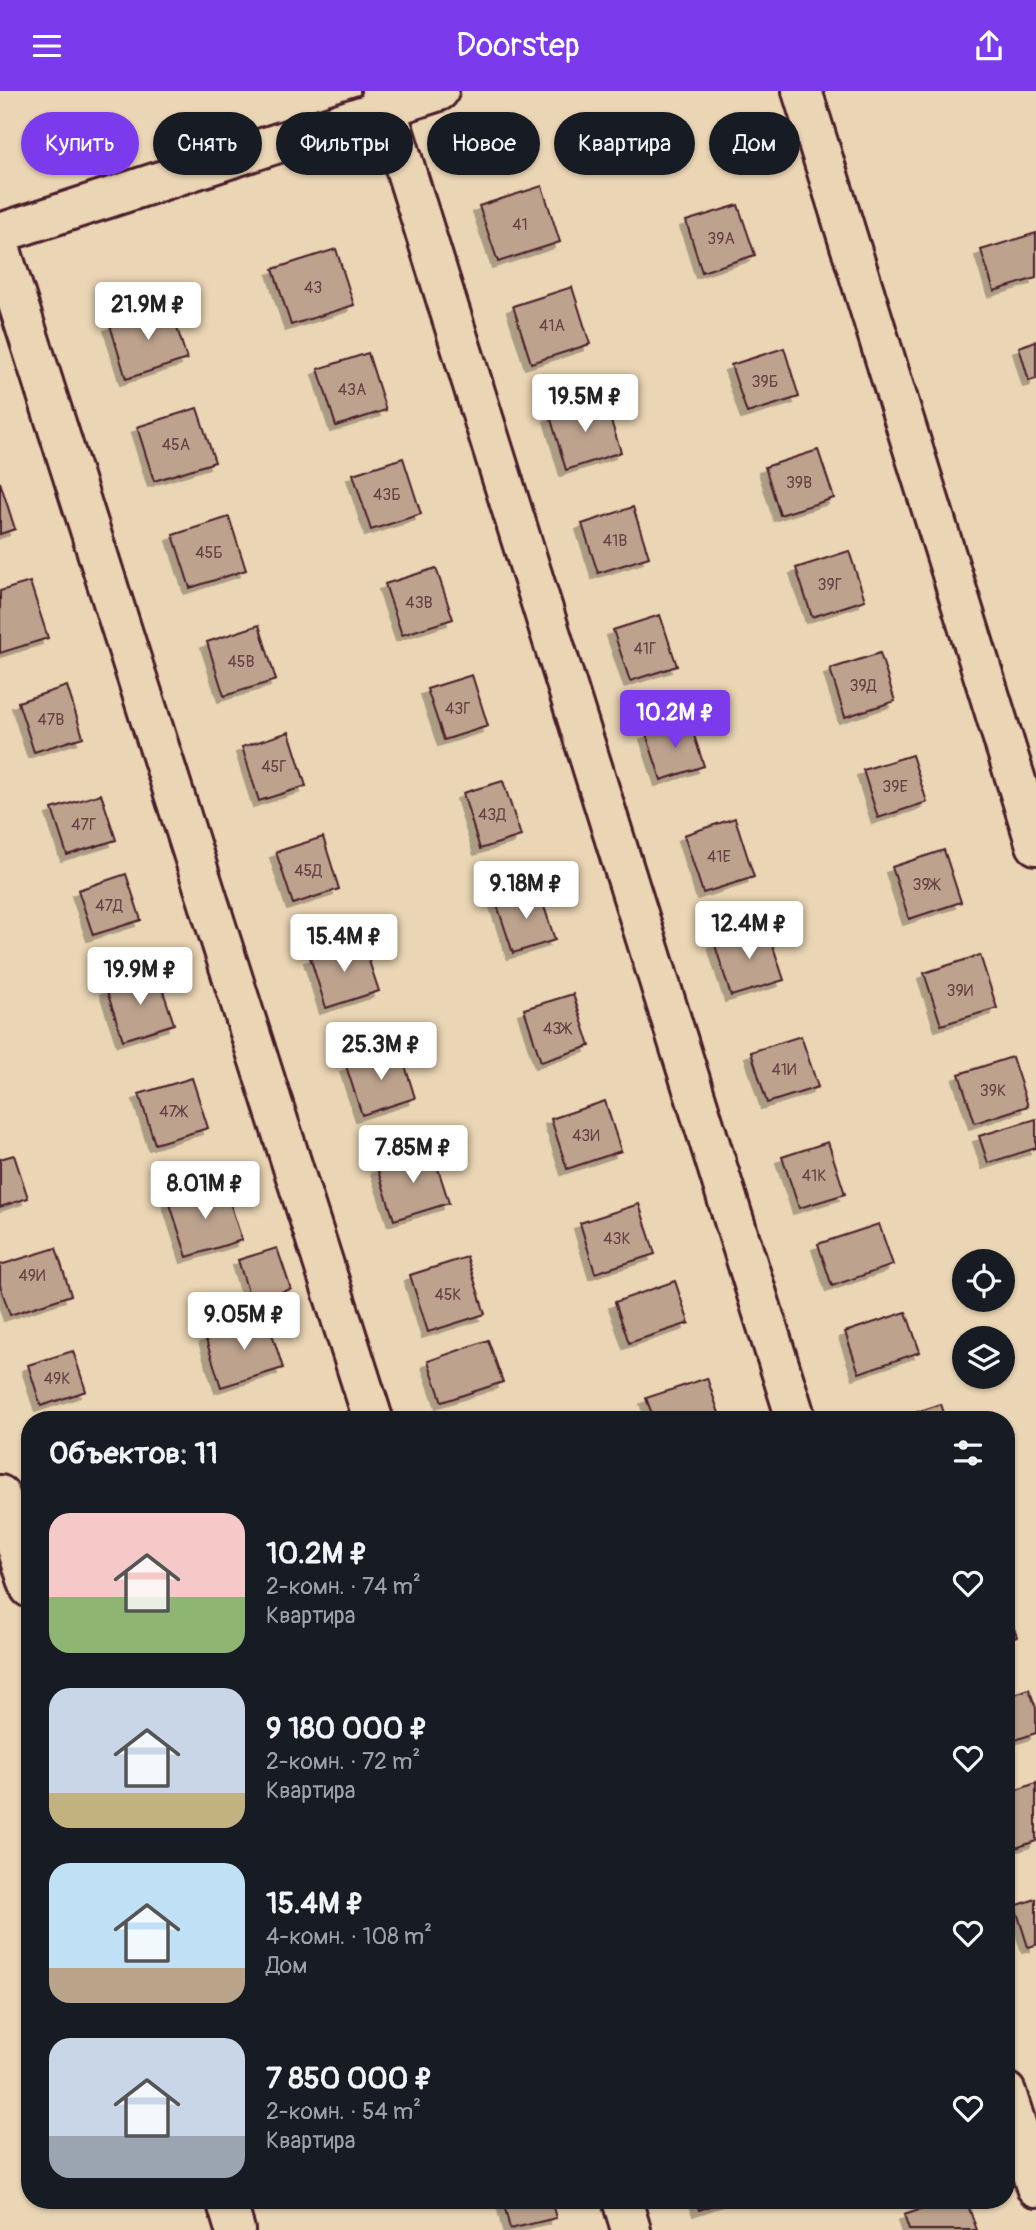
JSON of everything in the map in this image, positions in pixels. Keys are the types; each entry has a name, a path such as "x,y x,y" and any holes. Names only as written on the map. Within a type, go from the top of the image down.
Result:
{"street":[{"path":"0,233 384,99 439,91"},
{"path":"802,91 1036,845"},
{"path":"384,99 794,1411"},
{"path":"0,247 370,1411"},
{"path":"0,1495 21,1560"},
{"path":"1015,2120 1036,2187"},
{"path":"229,2209 235,2230"},
{"path":"625,2209 631,2230"}],"building":[{"path":"542,186 560,242 498,262 479,206"},
{"path":"738,205 755,255 702,272 686,221"},
{"path":"1036,233 1036,278 994,291 981,250"},
{"path":"336,249 354,305 291,325 273,269"},
{"path":"572,287 590,344 531,363 513,306"},
{"path":"170,306 187,359 126,379 110,325"},
{"path":"1036,341 1036,379 1029,381 1019,347"},
{"path":"784,348 799,397 747,413 731,365"},
{"path":"368,353 386,410 336,426 318,369"},
{"path":"604,399 621,452 566,470 550,416"},
{"path":"197,408 215,462 154,481 137,427"},
{"path":"818,450 834,498 780,515 765,467"},
{"path":"403,458 421,514 371,530 353,474"},
{"path":"0,482 15,529 0,534"},
{"path":"633,507 649,557 598,573 582,524"},
{"path":"229,517 246,570 190,588 173,535"},
{"path":"849,551 865,600 812,617 796,568"},
{"path":"436,568 453,619 402,635 385,584"},
{"path":"30,582 48,638 0,653 0,591"},
{"path":"660,615 677,666 630,681 613,630"},
{"path":"259,625 276,680 224,696 207,642"},
{"path":"880,653 895,701 845,717 830,669"},
{"path":"472,675 488,726 444,740 427,689"},
{"path":"67,686 83,737 34,752 18,702"},
{"path":"689,720 704,766 661,780 646,734"},
{"path":"289,732 306,786 259,801 242,747"},
{"path":"912,755 927,802 878,818 863,770"},
{"path":"503,781 521,836 480,849 463,793"},
{"path":"101,794 116,840 67,855 52,809"},
{"path":"735,818 754,877 703,893 684,835"},
{"path":"323,837 339,889 293,904 276,852"},
{"path":"944,850 961,902 909,919 892,867"},
{"path":"126,874 141,920 93,935 78,890"},
{"path":"538,888 555,940 513,953 496,902"},
{"path":"766,925 784,980 731,996 714,942"},
{"path":"362,940 379,991 326,1008 310,957"},
{"path":"980,955 997,1008 941,1025 924,973"},
{"path":"157,973 174,1024 123,1040 106,989"},
{"path":"573,994 590,1046 541,1062 524,1009"},
{"path":"801,1036 818,1087 767,1103 751,1052"},
{"path":"400,1049 415,1098 362,1115 346,1066"},
{"path":"1012,1057 1028,1106 975,1123 959,1074"},
{"path":"192,1078 208,1128 155,1144 139,1094"},
{"path":"605,1101 621,1151 567,1169 551,1119"},
{"path":"1036,1119 1036,1148 988,1163 979,1136"},
{"path":"828,1142 845,1194 799,1208 782,1157"},
{"path":"432,1150 449,1203 394,1220 377,1168"},
{"path":"14,1155 28,1198 0,1207 0,1159"},
{"path":"224,1184 242,1240 187,1257 169,1201"},
{"path":"639,1204 655,1254 595,1273 580,1223"},
{"path":"879,1224 893,1265 832,1286 818,1244"},
{"path":"56,1248 71,1295 10,1315 0,1285 0,1265"},
{"path":"277,1248 291,1289 251,1301 238,1260"},
{"path":"467,1257 485,1314 428,1332 410,1275"},
{"path":"675,1281 689,1323 629,1343 615,1302"},
{"path":"906,1312 920,1352 859,1373 845,1332"},
{"path":"267,1318 283,1368 221,1387 205,1337"},
{"path":"488,1340 503,1382 442,1402 428,1361"},
{"path":"73,1351 86,1391 41,1406 28,1365"},
{"path":"707,1378 718,1411 651,1411 646,1398"},
{"path":"941,1404 943,1411 920,1411"},
{"path":"1029,1689 1036,1708 1036,1733 1015,1740 1015,1694"},
{"path":"1036,1783 1036,1841 1015,1848 1015,1791"},
{"path":"1036,1899 1036,1945 1028,1947 1015,1906"},
{"path":"505,2209 554,2209 556,2218 510,2229"},
{"path":"922,2209 969,2209 977,2230 909,2230 904,2215"}]}
